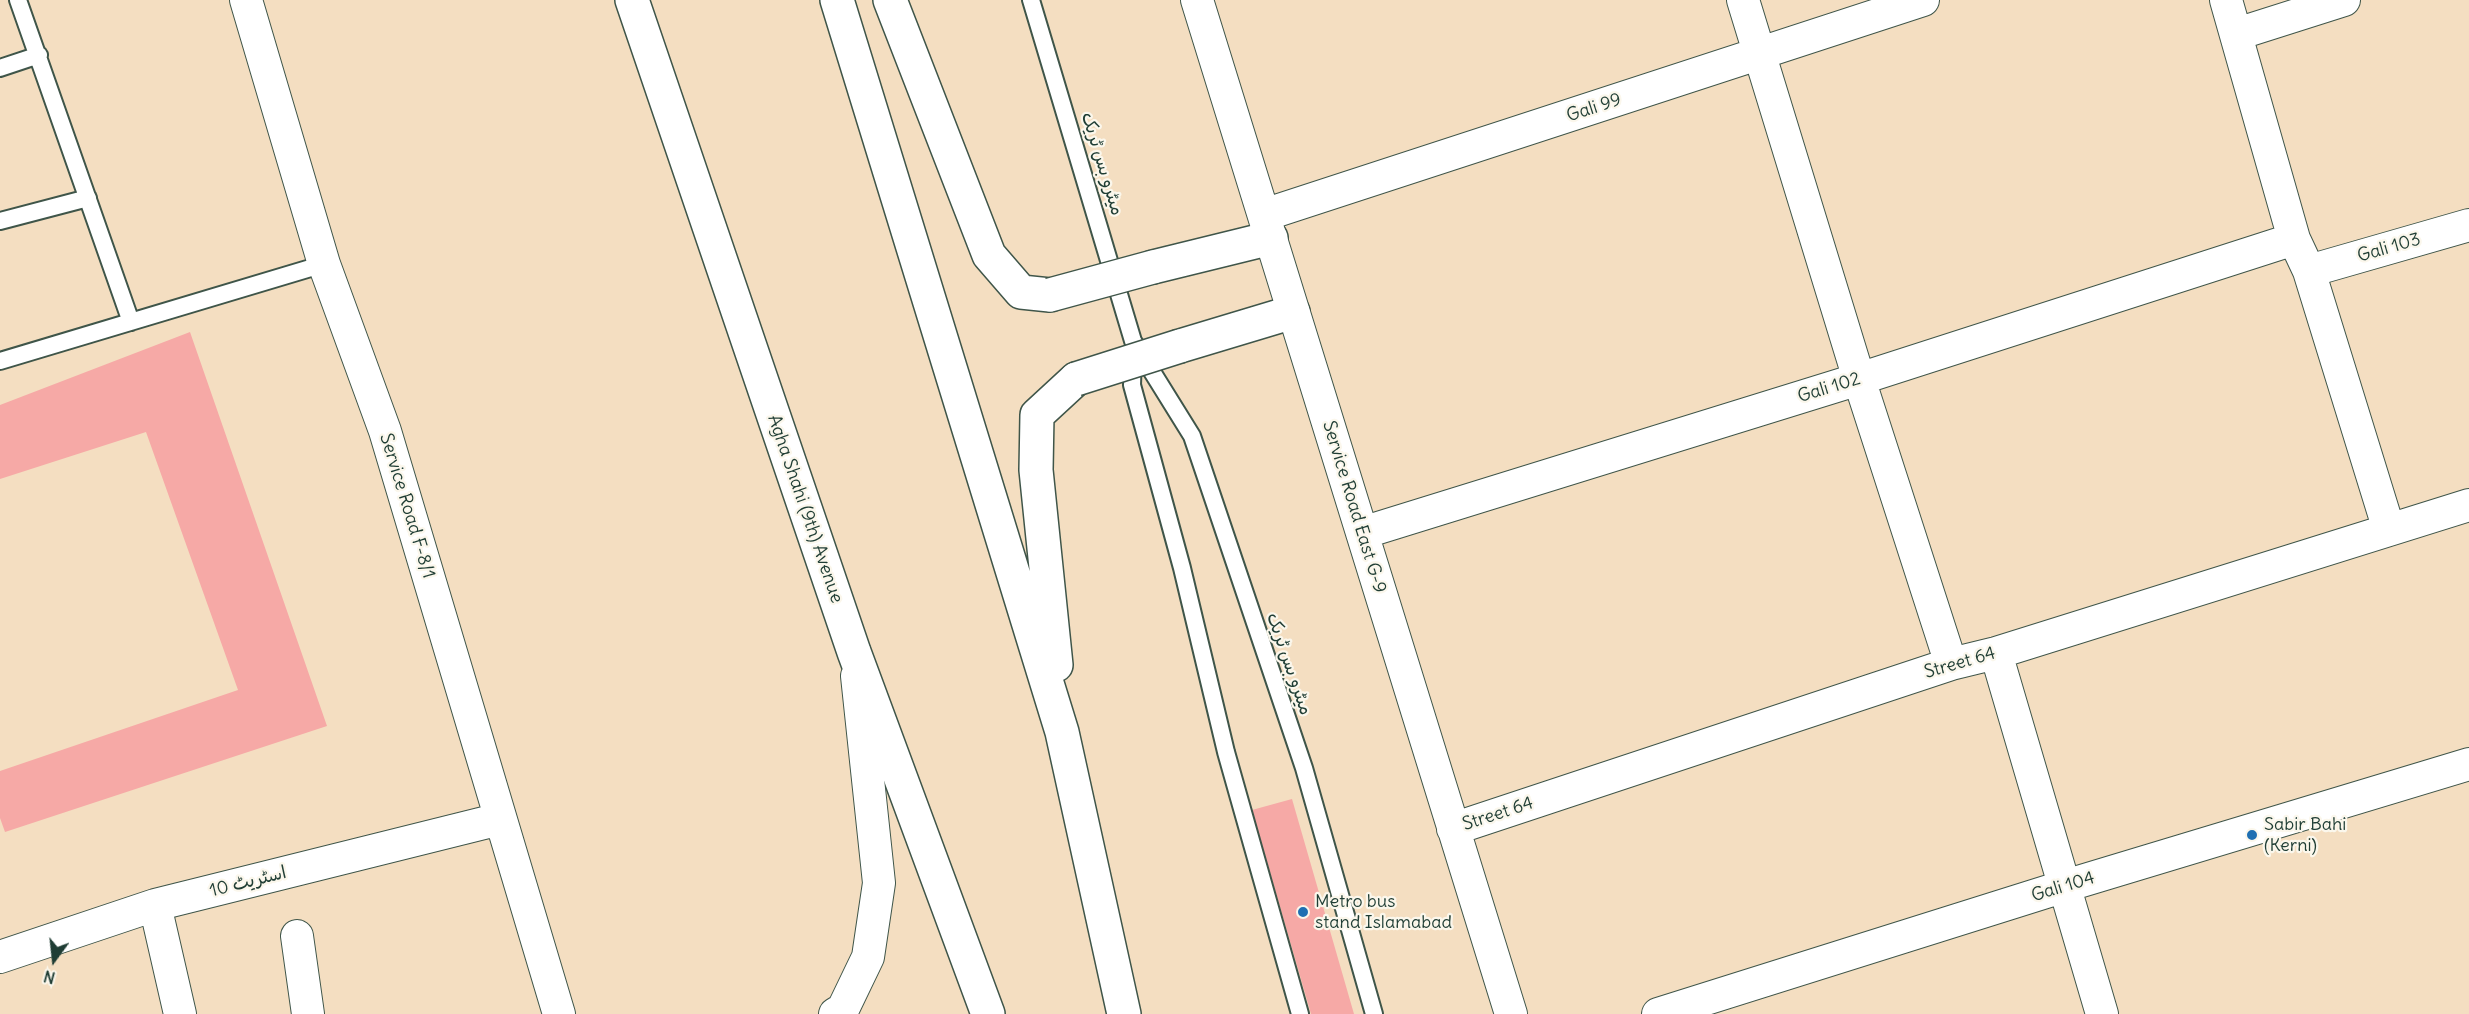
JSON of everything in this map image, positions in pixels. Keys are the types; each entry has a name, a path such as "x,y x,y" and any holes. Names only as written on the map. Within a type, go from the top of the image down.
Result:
{"main road":[{"name":"Agha Shahi (9th) Avenue","path":"632,0 854,652 988,1014"},
{"path":"837,0 1062,732 1124,1014"},
{"path":"890,0 989,255 1021,292 1050,295 1153,267 1267,226"},
{"path":"1062,732 1036,470 1037,415 1076,379 1293,312"}],"street":[{"name":"Service Road F-8/1","path":"246,0 324,264 385,431 559,1014"},
{"name":"Service Road East G-9","path":"1197,0 1511,1014"},
{"path":"1743,0 1951,664"},
{"name":"Gali 99","path":"1267,226 1759,54 1923,0"},
{"path":"2226,0 2294,238 2309,271 2390,530"},
{"path":"2237,34 2344,0"},
{"name":"Gali 103","path":"2309,271 2469,225"},
{"name":"Gali 102","path":"1362,533 1860,379 2294,238"},
{"name":"Street 64","path":"1454,829 1951,664 1996,653 2469,505"},
{"path":"835,1014 843,1009 868,957 879,884 854,652"},
{"path":"1996,653 2102,1014"},
{"name":"Gali 104","path":"1658,1014 2065,886 2469,764"},
{"name":"اسٹریٹ 10","path":"0,957 155,905 500,819"},
{"path":"155,905 180,1014"},
{"path":"297,936 308,1014"}],"lane":[{"path":"18,0 131,322"},
{"name":"میٹرو بس ٹریک","path":"1031,0 1133,341 1192,436 1304,768 1374,1014"},
{"path":"0,68 39,55"},
{"path":"0,221 88,198"},
{"path":"0,361 324,264"},
{"name":"میٹرو بس ٹریک","path":"1133,341 1132,386 1182,568 1226,752 1300,1014"}],"building":[{"path":"190,332 327,726 5,832 0,818 0,771 238,690 146,432 0,479 0,405"},
{"name":"Metro bus stand Islamabad","path":"1292,799 1354,1014 1311,1014 1252,810"}],"place":[{"name":"Sabir Bahi (Kerni)","path":"2252,835"},
{"name":"Metro bus stand Islamabad","path":"1303,912"}]}
